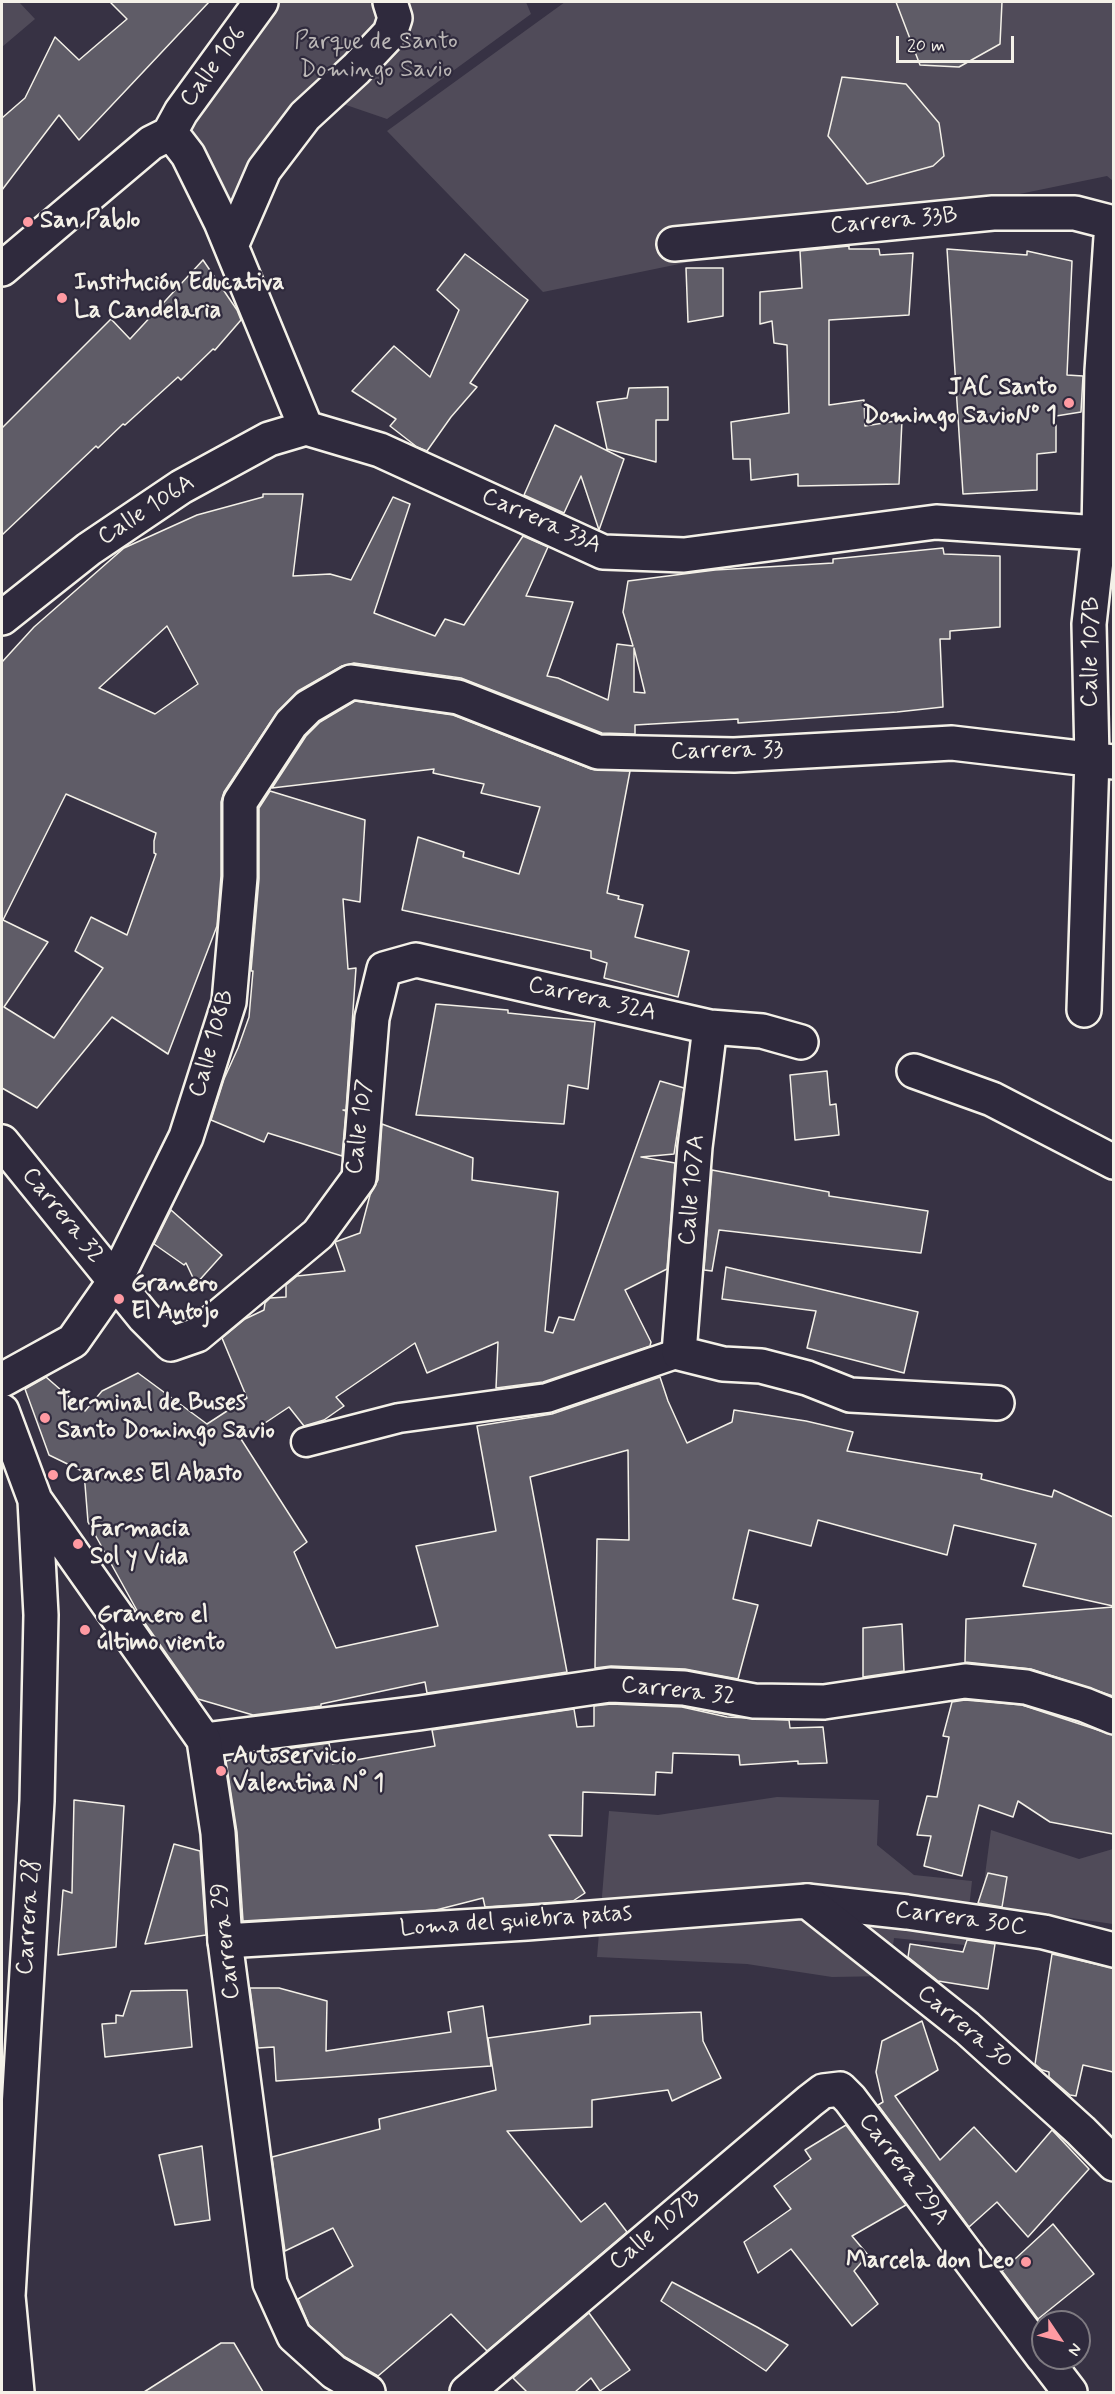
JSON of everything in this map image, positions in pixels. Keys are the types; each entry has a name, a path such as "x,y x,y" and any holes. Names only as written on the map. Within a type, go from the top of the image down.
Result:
{"street":[{"name":"Calle 106","path":"2,269 151,143 174,138 182,112 261,2"},
{"path":"231,246 264,170 305,116 356,69 390,33 393,10"},
{"path":"174,138 188,155 231,246 306,428"},
{"name":"Carrera 33B","path":"674,244 993,213 1075,213 1113,223"},
{"name":"Calle 107B","path":"1084,1010 1103,760 1089,624 1099,532 1101,371 1113,223"},
{"name":"Carrera 33A","path":"306,428 380,450 603,552 684,555 936,522 1099,532"},
{"name":"Calle 106A","path":"2,618 89,549 181,487 269,439 306,428"},
{"name":"Carrera 33","path":"351,682 458,697 598,752 734,755 952,743 1103,760"},
{"name":"Calle 108B","path":"2,1380 73,1341 115,1281 186,1137 229,1002 240,877 240,802 291,724 308,707 351,682"},
{"name":"Carrera 32A","path":"384,969 416,960 710,1027 762,1031 801,1042"},
{"name":"Calle 107","path":"171,1344 197,1335 318,1234 359,1178 372,1018 384,969"},
{"name":"Calle 107A","path":"679,1353 695,1147 710,1027"},
{"path":"914,1071 992,1098 1113,1162"},
{"name":"Carrera 32","path":"2,1142 144,1317 171,1344"},
{"path":"306,1442 399,1418 547,1398 679,1353 723,1364 761,1366 807,1378 850,1395 997,1403"},
{"name":"Carrera 28","path":"2,1411 36,1500 41,1615 37,1801 8,2296 17,2392"},
{"name":"Carrera 29","path":"36,1500 204,1740 218,1833 225,1941 270,2283 294,2336 334,2372 368,2392"},
{"name":"Carrera 32","path":"204,1740 419,1713 610,1684 684,1688 753,1701 824,1702 965,1681 1026,1687 1085,1705 1113,1717"},
{"name":"Loma del quiebra patas","path":"225,1941 527,1923 807,1901"},
{"name":"Carrera 30C","path":"807,1901 907,1912 1044,1932 1113,1950"},
{"name":"Carrera 30","path":"807,1901 967,2028 1081,2131 1113,2164"},
{"name":"Calle 107B","path":"467,2392 823,2091 840,2089 850,2099"},
{"name":"Carrera 29A","path":"850,2099 1031,2341"},
{"name":"Carrera 29A","path":"1053,2370 1070,2392"}],"green space":[{"path":"2,2 19,2 35,19 2,47"},
{"name":"Parque de Santo Domingo Savio","path":"271,2 526,2 531,14 387,119 317,95 238,200 230,202 187,120"},
{"path":"565,2 1113,2 1113,181 1107,176 543,292 387,131"},
{"path":"777,1797 879,1800 877,1845 914,1875 972,1881 965,1945 894,1938 889,1976 832,1977 747,1964 597,1957 609,1811 658,1815"},
{"path":"991,1830 1079,1859 1113,1849 1113,1924 981,1905"}],"building":[{"path":"110,2 209,2 79,140 59,115 2,190 2,118 25,98 55,37 79,60 127,19"},
{"path":"896,2 1002,2 1000,44 959,67 920,65"},
{"path":"842,77 906,84 939,123 944,156 933,166 867,184 828,136"},
{"path":"849,246 849,249 879,249 880,255 913,253 909,315 829,320 829,405 864,400 865,426 902,420 899,484 798,486 798,474 751,480 750,459 733,459 731,422 789,413 787,345 774,343 772,321 760,324 760,292 802,288 800,251"},
{"path":"947,249 1027,255 1027,251 1072,261 1067,375 1083,376 1081,412 1056,416 1056,452 1037,454 1037,490 963,494"},
{"path":"465,254 528,300 470,383 477,387 451,417 427,451 417,447 390,426 396,419 352,391 394,346 430,377 459,310 437,290"},
{"path":"203,260 237,310 241,320 215,350 213,349 181,380 178,377 98,448 96,446 2,535 2,428 111,319 130,339"},
{"path":"686,268 723,268 723,316 688,322"},
{"path":"668,387 668,420 656,420 656,462 607,449 597,402 627,398 629,388"},
{"path":"555,425 624,459 599,530 581,476 564,513 524,495"},
{"path":"263,494 303,494 293,576 330,574 351,580 393,497 410,504 374,613 435,636 445,619 464,625 523,536 548,547 526,596 573,602 547,676 558,678 608,700 617,644 633,646 623,612 628,581 715,570 833,563 833,559 943,548 944,554 1000,556 1000,627 950,631 950,639 940,639 943,707 738,723 738,719 635,725 635,734 602,733 461,678 354,663 342,666 298,691 278,711 224,792 221,802 221,876 217,926 168,1054 112,1017 37,1108 2,1088 2,662 34,627 124,548 197,515 263,497","holes":["167,626 198,684 155,714 99,688","634,648 645,693 634,692","66,794 156,833 154,841 154,853 156,854 127,935 91,917 75,951 103,968 54,1038 4,1007 48,942 3,920"]},
{"path":"355,701 453,715 591,769 630,771 607,893 619,896 618,899 643,905 635,937 689,951 678,997 604,978 607,963 591,958 591,951 402,910 418,837 464,852 463,857 519,874 540,807 481,793 484,784 433,773 434,769 272,788 306,736 320,722"},
{"path":"270,791 365,820 360,902 343,899 348,969 356,968 346,1110 343,1110 346,1111 342,1156 268,1133 264,1142 211,1120 224,1079 249,1017 259,879 259,808"},
{"path":"436,1004 508,1010 508,1013 595,1022 588,1089 568,1085 564,1124 416,1115"},
{"path":"827,1071 830,1105 836,1104 839,1135 795,1140 790,1075"},
{"path":"660,1081 684,1088 674,1154 641,1157 675,1163 667,1269 625,1290 651,1342 650,1346 543,1382 496,1388 498,1342 427,1373 415,1343 336,1397 344,1406 324,1420 304,1426 289,1407 241,1439 307,1542 294,1552 336,1648 438,1626 416,1546 496,1531 477,1426 552,1414 660,1377 687,1443 732,1422 734,1410 806,1421 853,1432 847,1451 982,1474 981,1479 1052,1497 1054,1490 1113,1517 1113,1606 1023,1586 1036,1544 954,1525 947,1555 818,1520 811,1546 749,1530 733,1599 758,1605 738,1679 685,1669 611,1666 595,1668 597,1539 629,1540 628,1450 530,1477 567,1672 427,1693 425,1682 321,1704 321,1706 253,1715 198,1699 140,1616 88,1522 84,1472 49,1455 25,1389 46,1377 85,1411 102,1391 138,1373 207,1424 247,1398 222,1338 245,1319 264,1310 265,1303 270,1298 286,1297 286,1285 297,1276 345,1271 335,1242 360,1233 370,1195 378,1180 382,1124 473,1158 472,1180 558,1192 545,1331 553,1333 559,1317 574,1320"},
{"path":"712,1170 829,1192 829,1196 928,1211 921,1253 719,1230 712,1271 704,1270"},
{"path":"171,1210 222,1255 196,1284 186,1263 184,1265 154,1244"},
{"path":"726,1267 918,1312 904,1373 807,1348 816,1311 722,1299"},
{"path":"1113,1607 1113,1696 1031,1669 965,1662 966,1619"},
{"path":"902,1624 904,1671 863,1677 863,1628"},
{"path":"965,1700 1022,1705 1113,1735 1113,1834 1050,1822 1018,1801 1013,1817 979,1805 962,1876 924,1866 931,1836 917,1835 927,1796 937,1797 949,1737 943,1736 952,1702"},
{"path":"611,1704 682,1707 727,1717 789,1720 790,1728 823,1727 827,1763 798,1764 798,1761 740,1765 739,1755 673,1753 672,1773 656,1772 655,1795 583,1792 582,1836 549,1835 585,1893 573,1901 485,1907 483,1898 436,1910 243,1921 237,1832 226,1761 271,1751 329,1743 333,1764 435,1746 432,1730 574,1709 577,1727 594,1726 594,1706"},
{"path":"74,1800 124,1806 116,1947 58,1955 63,1890 72,1893"},
{"path":"174,1844 200,1851 206,1935 145,1944"},
{"path":"988,1873 1007,1877 1002,1907 978,1903"},
{"path":"967,1940 995,1944 988,1989 938,1981 908,1957 910,1944 963,1952"},
{"path":"1052,1954 1113,1968 1113,2072 1083,2065 1076,2096 1070,2095 1049,2077 1049,2072 1035,2064"},
{"path":"250,1988 279,1988 327,2001 326,2051 451,2032 448,2012 483,2006 491,2066 276,2081 274,2047 258,2048"},
{"path":"187,1990 192,2047 105,2057 102,2024 116,2023 116,2015 123,2016 131,1991"},
{"path":"701,2012 703,2041 721,2078 672,2101 668,2090 592,2100 592,2127 507,2131 581,2222 605,2203 627,2232 487,2351 451,2314 378,2376 345,2357 309,2325 298,2299 353,2266 333,2228 285,2251 272,2157 380,2129 379,2119 496,2090 488,2038 590,2024 590,2016"},
{"path":"922,2021 938,2070 895,2096 940,2160 974,2127 1016,2172 1052,2130 1089,2169 1028,2237 997,2202 969,2227 878,2105 883,2102 876,2072 882,2041"},
{"path":"846,2125 906,2205 852,2236 868,2255 854,2271 878,2304 852,2326 791,2249 758,2273 744,2242 791,2209 774,2186 811,2159 805,2150"},
{"path":"202,2146 210,2220 175,2225 159,2155"},
{"path":"1053,2224 1094,2274 1049,2310 1031,2310 1002,2271"},
{"path":"672,2282 788,2345 766,2371 661,2301"},
{"path":"589,2313 630,2370 600,2391 591,2378 575,2392 527,2392 513,2378"},
{"path":"221,2343 234,2343 263,2392 144,2392"}],"place":[{"name":"San Pablo","path":"28,222"},
{"name":"Institución Educativa La Candelaria","path":"62,298"},
{"name":"JAC Santo Domingo SavioNº 1","path":"1069,403"},
{"name":"Granero El Antojo","path":"119,1299"},
{"name":"Terminal de Buses Santo Domingo Savio","path":"45,1418"},
{"name":"Carnes El Abasto","path":"53,1475"},
{"name":"Farmacia Sol y Vida","path":"78,1544"},
{"name":"Granero el último viento","path":"85,1630"},
{"name":"Autoservicio Valentina N° 1","path":"221,1771"},
{"name":"Marcela don Leo","path":"1026,2262"}]}
